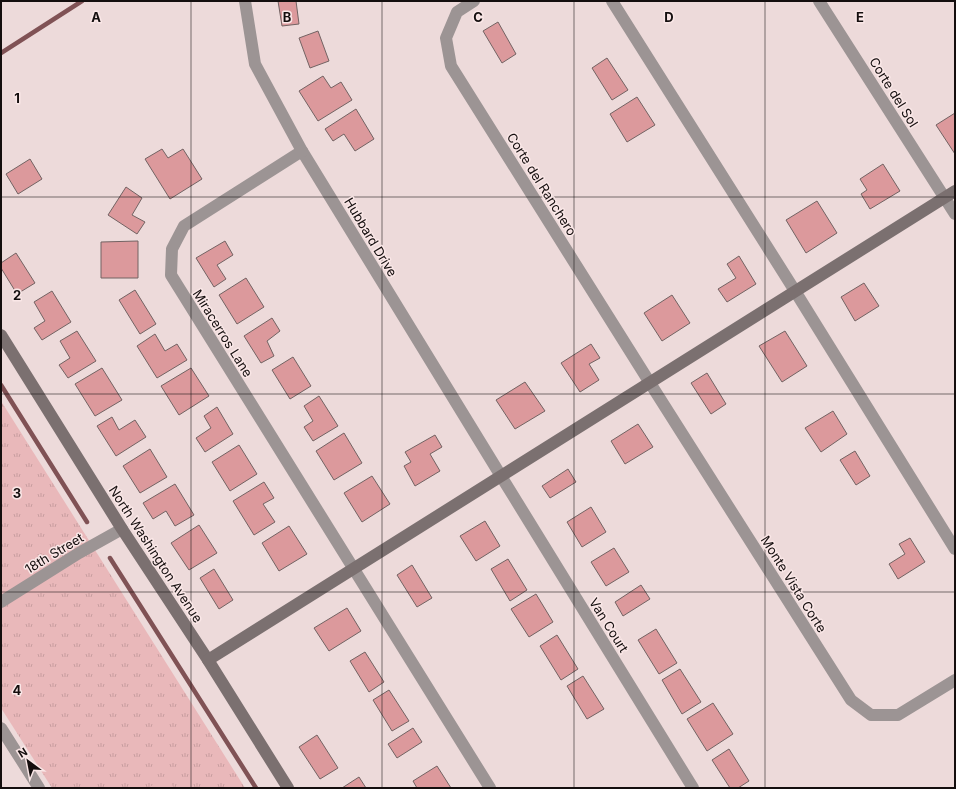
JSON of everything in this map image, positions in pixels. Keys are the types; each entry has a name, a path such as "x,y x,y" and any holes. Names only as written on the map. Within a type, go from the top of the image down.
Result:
{"street":[{"name":"Hubbard Drive","path":"245,1 255,64 302,151 501,476"},
{"name":"Corte del Ranchero","path":"474,1 457,12 446,38 451,66 650,383"},
{"path":"612,1 955,549"},
{"name":"Corte del Sol","path":"819,1 955,214"},
{"name":"Miracerros Lane","path":"302,151 184,226 172,249 171,276 353,569"},
{"path":"208,660 955,191"},
{"name":"North Washington Avenue","path":"1,335 122,529 208,660 288,788"},
{"name":"Monte Vista Corte","path":"650,383 851,700 871,715 898,715 955,680"},
{"name":"Van Court","path":"501,476 693,788"},
{"name":"18th Street","path":"1,602 79,553 122,529"},
{"path":"353,569 490,788"},
{"path":"1,728 34,786"}],"green space":[{"path":"1,401 245,788 52,788 1,708"},
{"path":"166,776 174,788 148,788"}],"building":[{"path":"278,1 296,1 299,24 282,26"},
{"path":"498,22 516,54 502,63 483,31"},
{"path":"318,31 329,61 310,68 299,38"},
{"path":"607,58 628,90 612,100 592,68"},
{"path":"323,76 331,88 341,82 352,100 318,121 299,91"},
{"path":"637,97 655,125 627,142 610,114"},
{"path":"356,109 374,139 355,151 344,134 333,141 325,129"},
{"path":"955,113 955,154 936,125"},
{"path":"162,149 168,158 183,149 202,179 170,199 145,159"},
{"path":"30,159 42,179 18,194 6,174"},
{"path":"883,164 900,191 870,209 861,194 867,190 860,179"},
{"path":"126,187 142,198 132,215 145,222 137,234 108,215"},
{"path":"817,201 837,233 806,253 786,220"},
{"path":"138,241 138,278 101,278 101,242"},
{"path":"225,241 233,255 217,265 226,279 214,287 196,258"},
{"path":"16,253 35,283 17,294 1,268 1,263"},
{"path":"739,256 756,284 727,302 718,289 736,278 727,264"},
{"path":"246,278 264,307 237,324 219,295"},
{"path":"864,283 879,306 855,321 841,297"},
{"path":"135,290 156,324 140,334 119,300"},
{"path":"52,291 71,322 42,340 34,328 45,321 34,302"},
{"path":"672,295 690,323 662,341 644,313"},
{"path":"272,318 280,331 267,341 274,356 261,363 244,336"},
{"path":"77,331 96,361 68,378 59,365 70,358 60,341"},
{"path":"785,331 807,366 782,382 759,346"},
{"path":"155,334 165,351 177,344 187,360 157,378 137,346"},
{"path":"591,344 600,358 589,364 599,380 580,392 561,363"},
{"path":"293,357 311,386 290,399 272,370"},
{"path":"102,368 122,400 95,416 75,384"},
{"path":"191,368 209,396 179,415 161,386"},
{"path":"707,373 726,404 711,414 691,383"},
{"path":"525,382 545,411 515,429 496,400"},
{"path":"319,396 338,426 313,441 304,427 313,421 304,406"},
{"path":"217,407 233,434 205,452 196,438 211,428 204,416"},
{"path":"833,411 847,434 821,452 805,428"},
{"path":"112,417 119,430 135,420 146,437 116,456 97,426"},
{"path":"638,424 653,447 625,464 611,441"},
{"path":"344,433 362,463 334,480 316,451"},
{"path":"435,435 442,447 430,454 440,471 415,486 404,466 411,462 405,452"},
{"path":"239,445 257,474 230,491 212,462"},
{"path":"150,449 167,477 140,493 123,466"},
{"path":"855,451 870,476 856,485 840,460"},
{"path":"568,469 576,482 550,498 542,486"},
{"path":"372,476 390,504 362,522 344,493"},
{"path":"264,482 274,498 263,504 275,522 254,535 233,501"},
{"path":"175,484 194,515 175,526 166,511 153,519 143,503"},
{"path":"591,507 606,532 582,547 567,522"},
{"path":"485,521 500,546 476,561 460,536"},
{"path":"199,525 217,553 189,570 171,543"},
{"path":"289,526 307,554 279,571 262,543"},
{"path":"910,538 925,562 898,579 889,564 905,554 899,544"},
{"path":"614,548 629,572 606,586 591,562"},
{"path":"508,559 527,590 510,601 491,569"},
{"path":"412,565 432,598 417,607 397,575"},
{"path":"214,569 233,600 219,609 200,578"},
{"path":"641,585 650,599 623,616 615,602"},
{"path":"536,594 553,622 529,637 511,609"},
{"path":"347,608 361,631 329,651 314,628"},
{"path":"656,629 677,663 659,674 638,640"},
{"path":"557,635 578,669 561,680 540,646"},
{"path":"365,652 384,682 369,692 350,661"},
{"path":"680,669 701,702 682,714 662,680"},
{"path":"583,676 604,709 587,719 567,686"},
{"path":"389,690 409,721 392,731 373,700"},
{"path":"713,703 733,734 707,751 687,719"},
{"path":"413,728 422,742 397,758 388,744"},
{"path":"317,735 338,768 320,779 299,747"},
{"path":"729,749 749,781 738,788 730,788 712,760"},
{"path":"437,766 451,788 417,788 413,781"},
{"path":"359,777 366,788 342,788"}],"waterway":[{"path":"1,53 82,1"},
{"path":"1,385 87,522"},
{"path":"110,558 256,788"}]}
